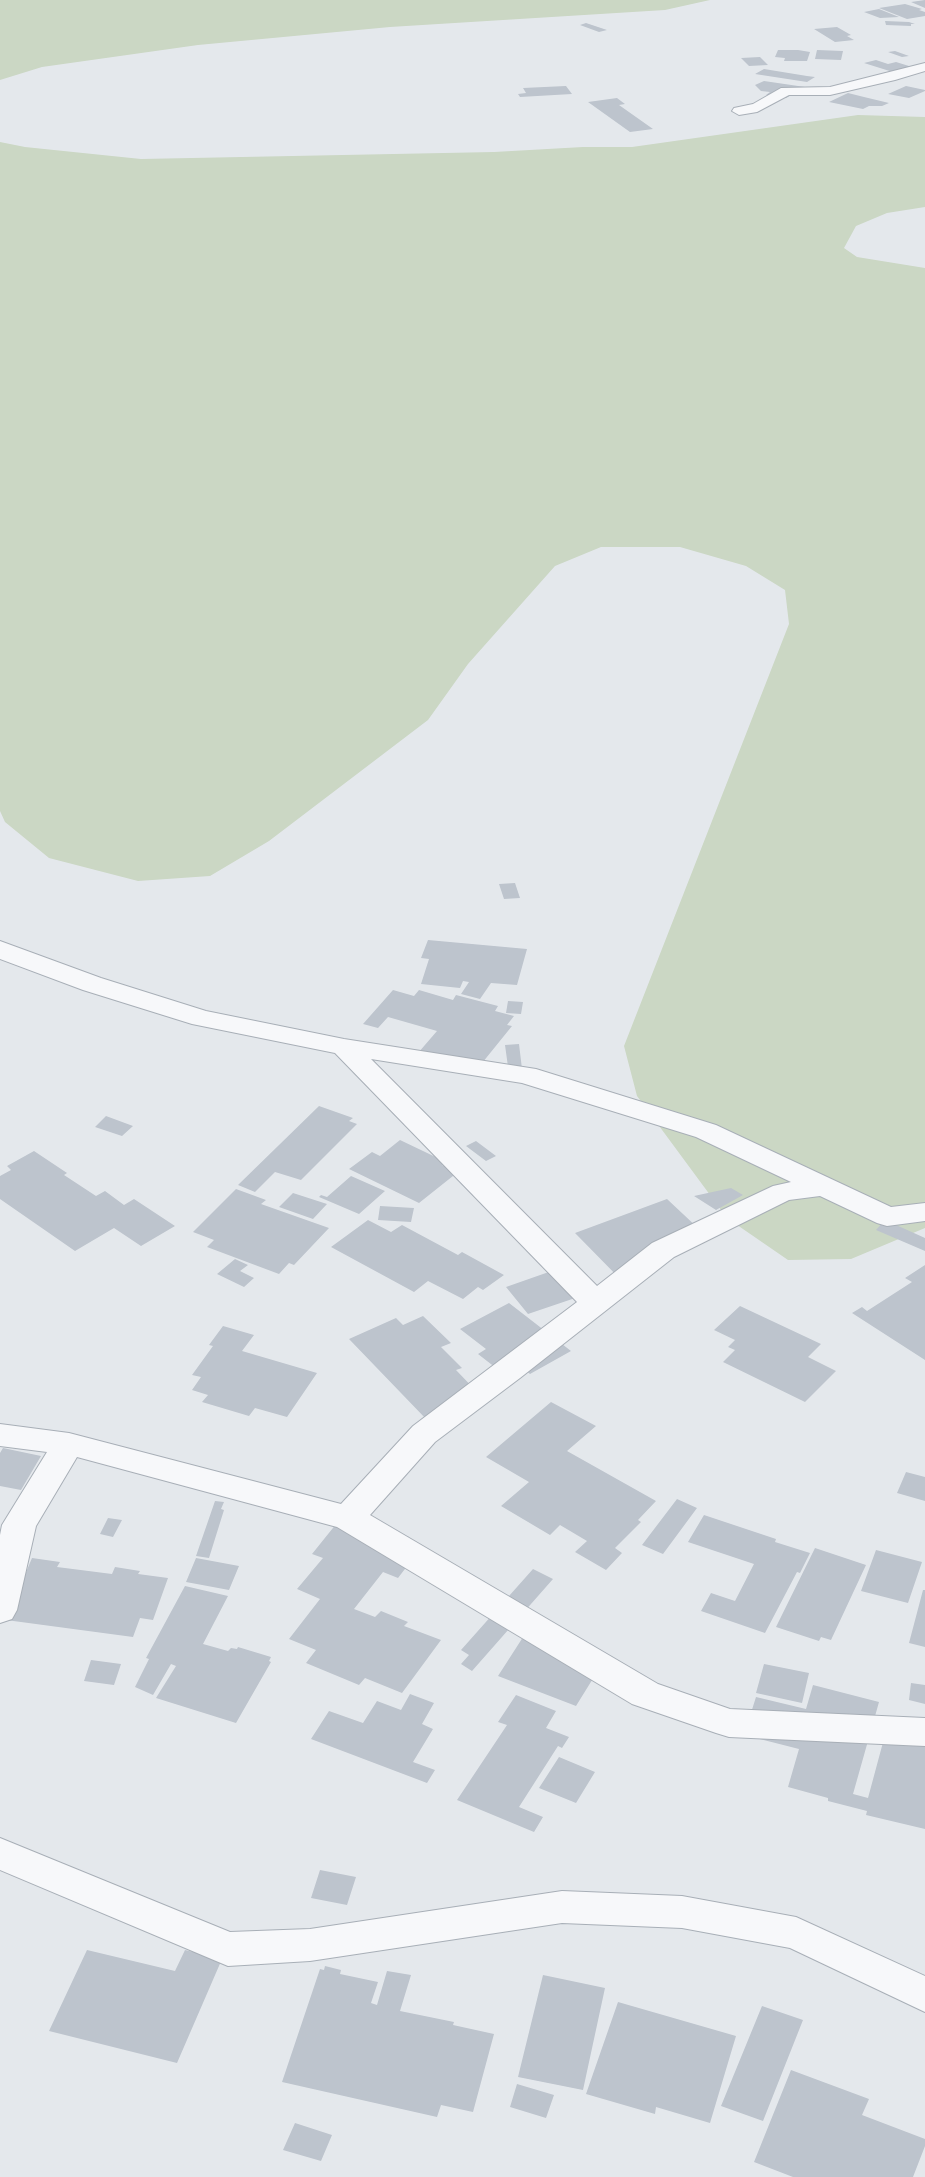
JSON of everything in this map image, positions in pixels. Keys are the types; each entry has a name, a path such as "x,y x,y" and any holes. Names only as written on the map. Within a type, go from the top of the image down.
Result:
{"street":[{"path":"739,111 757,108 786,92 830,91 925,67"},
{"path":"0,949 92,984 201,1018 344,1047 526,1075 706,1131 887,1217 925,1231"},
{"path":"344,1047 595,1302"},
{"path":"348,1518 424,1434 509,1371 663,1250 782,1192 824,1187"},
{"path":"887,1217 925,1212"},
{"path":"0,1435 69,1444 348,1518 645,1694 729,1723 925,1732"},
{"path":"0,1610 19,1525 69,1444"},
{"path":"0,1853 228,1949 310,1945 562,1907 682,1912 796,1933 925,1995"}],"green space":[{"path":"0,0 710,0 665,10 390,27 198,45 42,67 0,80"},
{"path":"858,115 925,117 925,207 887,213 856,226 844,248 857,257 925,268 925,1228 851,1259 788,1260 727,1218 637,1096 624,1046 789,624 785,590 746,566 680,547 601,547 555,566 468,664 428,720 269,841 210,876 138,881 49,858 5,822 0,811 0,142 25,147 141,159 494,152 583,147 632,147"}],"building":[{"path":"925,0 925,8 911,2"},
{"path":"905,4 922,9 919,10 925,12 925,16 907,19 879,8"},
{"path":"879,9 899,17 880,18 864,12"},
{"path":"885,21 915,24 911,24 911,26 886,25"},
{"path":"586,23 607,30 599,32 580,25"},
{"path":"837,27 851,35 847,36 854,40 835,42 814,29"},
{"path":"778,50 810,52 807,61 784,61 785,58 775,57"},
{"path":"817,50 843,51 841,60 815,59"},
{"path":"895,51 909,56 902,57 888,52"},
{"path":"760,57 768,65 749,66 741,58"},
{"path":"876,60 888,64 896,62 922,70 896,73 864,63"},
{"path":"764,69 815,77 807,82 755,74"},
{"path":"764,81 805,87 786,98 766,95 770,92 761,91 755,85"},
{"path":"566,86 572,94 520,97 518,94 526,93 523,88"},
{"path":"906,86 925,91 909,98 888,94"},
{"path":"848,93 889,103 882,106 869,106 863,109 829,102"},
{"path":"617,98 625,104 619,105 653,129 630,132 588,102"},
{"path":"515,883 520,898 504,899 499,884"},
{"path":"428,940 527,949 517,985 491,983 480,999 461,994 469,982 463,981 460,988 421,984 429,959 421,958"},
{"path":"393,990 414,996 419,990 453,1000 456,995 498,1006 495,1011 514,1016 507,1025 512,1026 474,1073 412,1060 437,1031 388,1017 378,1028 363,1024"},
{"path":"508,1001 523,1002 521,1014 506,1013"},
{"path":"519,1044 522,1069 509,1074 505,1045"},
{"path":"319,1106 353,1118 349,1121 357,1124 301,1180 275,1172 255,1192 238,1185"},
{"path":"106,1116 133,1126 122,1136 95,1127"},
{"path":"400,1140 446,1162 442,1165 458,1172 419,1203 349,1169 372,1152 380,1156"},
{"path":"476,1141 496,1156 486,1161 466,1146"},
{"path":"34,1151 67,1173 64,1175 96,1196 105,1191 124,1205 134,1199 175,1226 141,1246 114,1228 75,1251 0,1199 0,1176 11,1170 7,1166"},
{"path":"351,1176 385,1191 359,1214 319,1197 321,1195 327,1197"},
{"path":"731,1188 743,1195 716,1210 694,1196"},
{"path":"236,1189 266,1200 261,1204 329,1228 294,1265 289,1263 279,1274 207,1247 214,1240 193,1232"},
{"path":"293,1193 327,1204 313,1219 279,1207"},
{"path":"667,1199 699,1229 630,1268 644,1281 628,1287 575,1233"},
{"path":"380,1206 414,1208 411,1222 378,1220"},
{"path":"368,1220 391,1232 402,1225 458,1255 462,1252 504,1275 483,1290 478,1287 463,1299 428,1281 414,1292 331,1247"},
{"path":"885,1220 925,1238 925,1251 876,1230"},
{"path":"235,1259 248,1265 240,1271 254,1278 244,1287 217,1274"},
{"path":"925,1265 925,1360 852,1313 862,1307 867,1311 912,1282 905,1278"},
{"path":"563,1267 587,1294 528,1314 506,1287"},
{"path":"509,1303 571,1351 530,1374 520,1366 505,1375 478,1354 486,1349 460,1329"},
{"path":"740,1306 821,1344 808,1357 836,1371 805,1402 723,1362 735,1350 728,1347 735,1340 714,1330"},
{"path":"423,1316 451,1343 441,1347 462,1368 456,1370 480,1395 427,1420 349,1339 396,1318 403,1325"},
{"path":"223,1326 254,1335 242,1351 317,1373 287,1417 255,1408 249,1416 202,1402 208,1395 192,1390 201,1377 192,1375 213,1346 209,1345"},
{"path":"551,1402 596,1426 567,1451 656,1501 638,1520 641,1522 615,1548 622,1553 606,1570 575,1552 587,1541 560,1525 550,1535 501,1506 529,1482 486,1457"},
{"path":"3,1448 41,1456 21,1490 0,1486 0,1453"},
{"path":"906,1472 925,1477 925,1501 897,1493"},
{"path":"677,1499 697,1508 663,1554 642,1545"},
{"path":"215,1501 224,1502 221,1509 224,1510 209,1558 196,1556"},
{"path":"345,1513 409,1537 406,1542 421,1548 398,1578 383,1572 354,1609 375,1617 381,1611 408,1622 404,1626 441,1640 402,1693 365,1678 359,1685 306,1663 316,1650 289,1639 320,1599 297,1589 323,1558 312,1554"},
{"path":"704,1515 776,1539 775,1542 810,1553 800,1573 797,1572 765,1633 701,1611 711,1593 735,1601 754,1564 688,1542"},
{"path":"108,1518 122,1520 113,1537 100,1534"},
{"path":"815,1548 866,1565 831,1640 821,1637 819,1641 776,1627"},
{"path":"876,1550 922,1562 908,1603 861,1591"},
{"path":"32,1558 60,1562 57,1567 112,1574 115,1567 140,1571 138,1574 168,1578 153,1620 140,1618 133,1637 6,1620"},
{"path":"196,1558 239,1566 229,1590 186,1582"},
{"path":"533,1569 553,1579 472,1671 461,1664 469,1655 461,1650"},
{"path":"185,1586 228,1596 203,1644 228,1651 231,1648 237,1649 238,1647 271,1657 269,1661 271,1662 236,1723 156,1698 176,1666 171,1664 153,1695 135,1687 149,1659 146,1658"},
{"path":"923,1590 925,1590 925,1647 909,1643"},
{"path":"525,1634 602,1664 576,1706 498,1676"},
{"path":"91,1660 121,1664 114,1685 84,1681"},
{"path":"764,1664 809,1673 802,1703 756,1693"},
{"path":"911,1683 925,1685 925,1704 909,1700"},
{"path":"813,1685 879,1702 853,1794 868,1798 889,1720 925,1729 925,1829 866,1815 867,1811 828,1801 828,1798 788,1787 799,1749 744,1735 756,1697 806,1709"},
{"path":"410,1694 434,1703 422,1724 433,1729 413,1762 435,1770 427,1783 311,1739 329,1711 363,1723 377,1701 401,1710"},
{"path":"516,1695 556,1711 546,1728 569,1737 562,1748 558,1746 519,1807 543,1817 534,1832 457,1800 507,1725 498,1722"},
{"path":"559,1757 595,1772 576,1803 539,1788"},
{"path":"320,1870 356,1877 347,1905 311,1898"},
{"path":"87,1950 175,1971 185,1950 222,1959 177,2063 49,2031"},
{"path":"325,1966 341,1970 340,1974 378,1982 371,2003 377,2005 387,1971 411,1975 400,2011 454,2022 453,2025 494,2034 473,2112 441,2105 437,2117 282,2082 320,1969 324,1970"},
{"path":"543,1975 605,1988 583,2090 518,2077"},
{"path":"618,2002 736,2036 710,2123 656,2107 655,2114 586,2094"},
{"path":"762,2006 803,2020 763,2121 721,2106"},
{"path":"791,2070 869,2099 862,2115 925,2139 925,2146 913,2177 793,2177 754,2162"},
{"path":"517,2084 554,2095 546,2118 510,2107"},
{"path":"295,2123 332,2135 321,2161 283,2150"}]}
